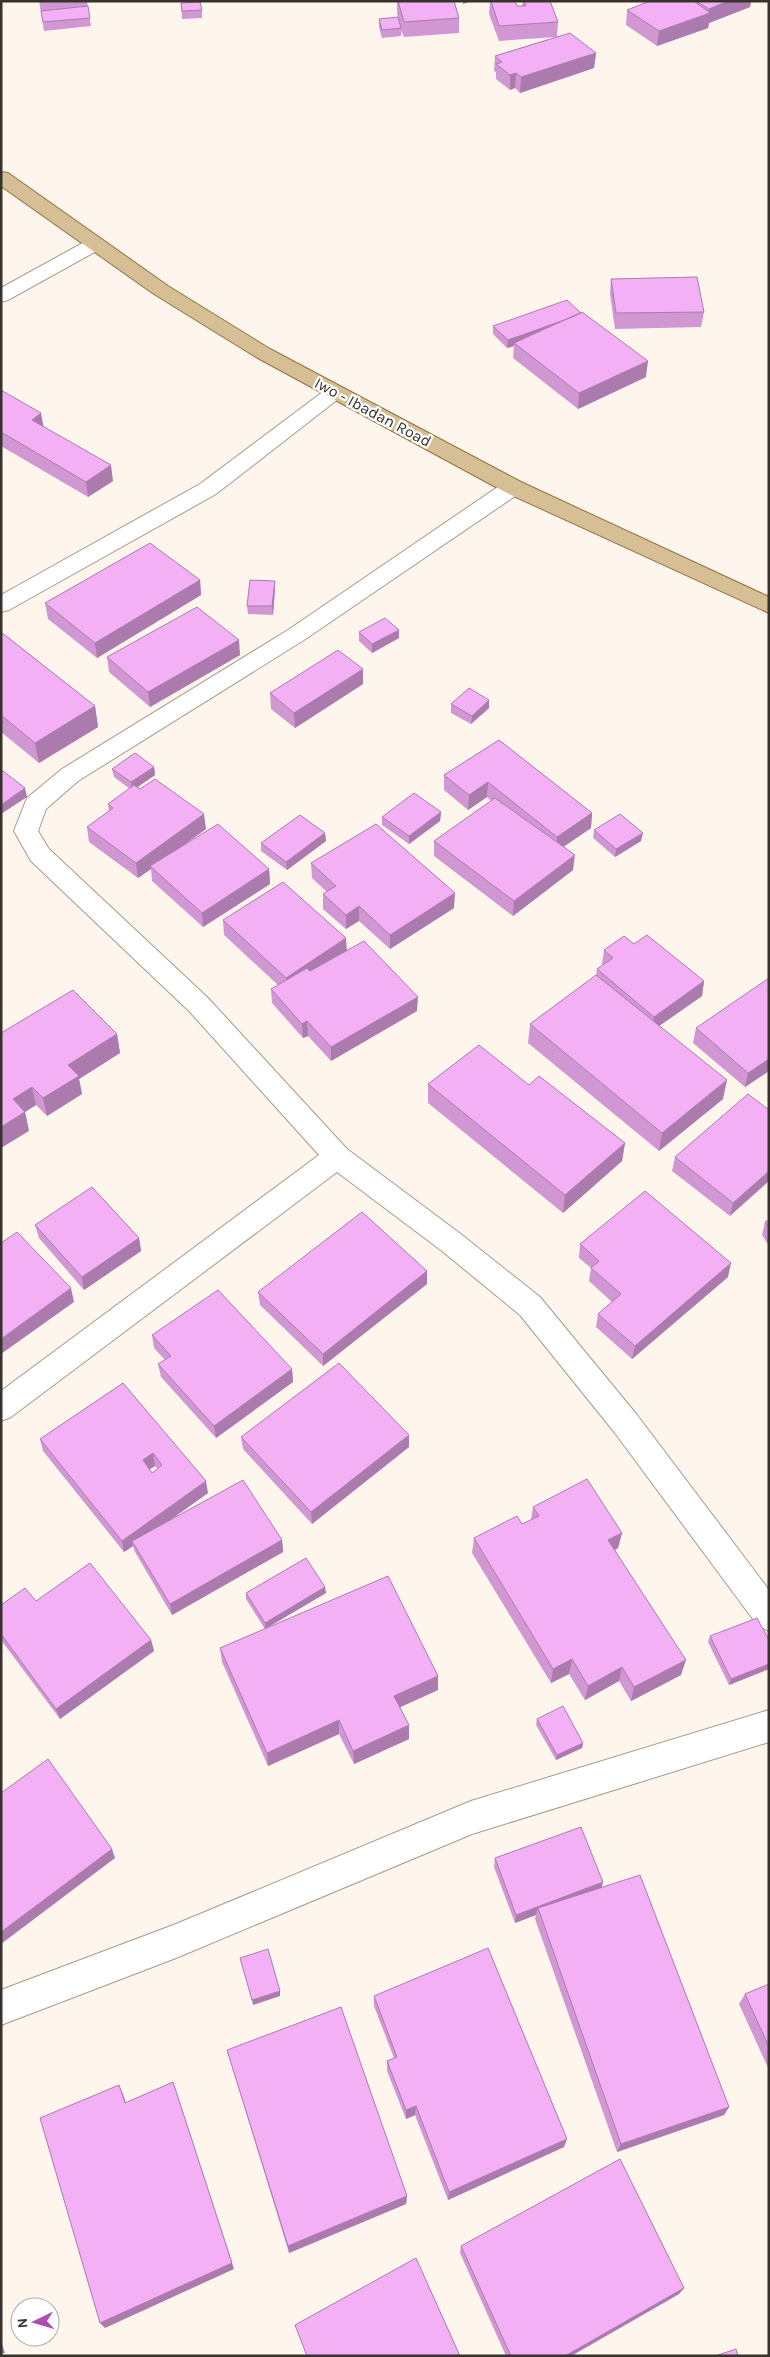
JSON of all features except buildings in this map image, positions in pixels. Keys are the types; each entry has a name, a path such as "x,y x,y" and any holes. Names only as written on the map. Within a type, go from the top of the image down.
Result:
{"main road":[{"name":"Iwo - Ibadan Road","path":"1,177 170,295 263,353 513,487 769,606"}],"street":[{"path":"1,296 95,244"},
{"path":"1,605 208,489 335,392"},
{"path":"513,487 296,635 70,775 36,804 26,831 40,855 198,1005 337,1158 452,1243 530,1306 626,1424 769,1616"},
{"path":"1,1408 139,1303 337,1158"},
{"path":"1,2008 176,1940 470,1818 769,1726"}]}
